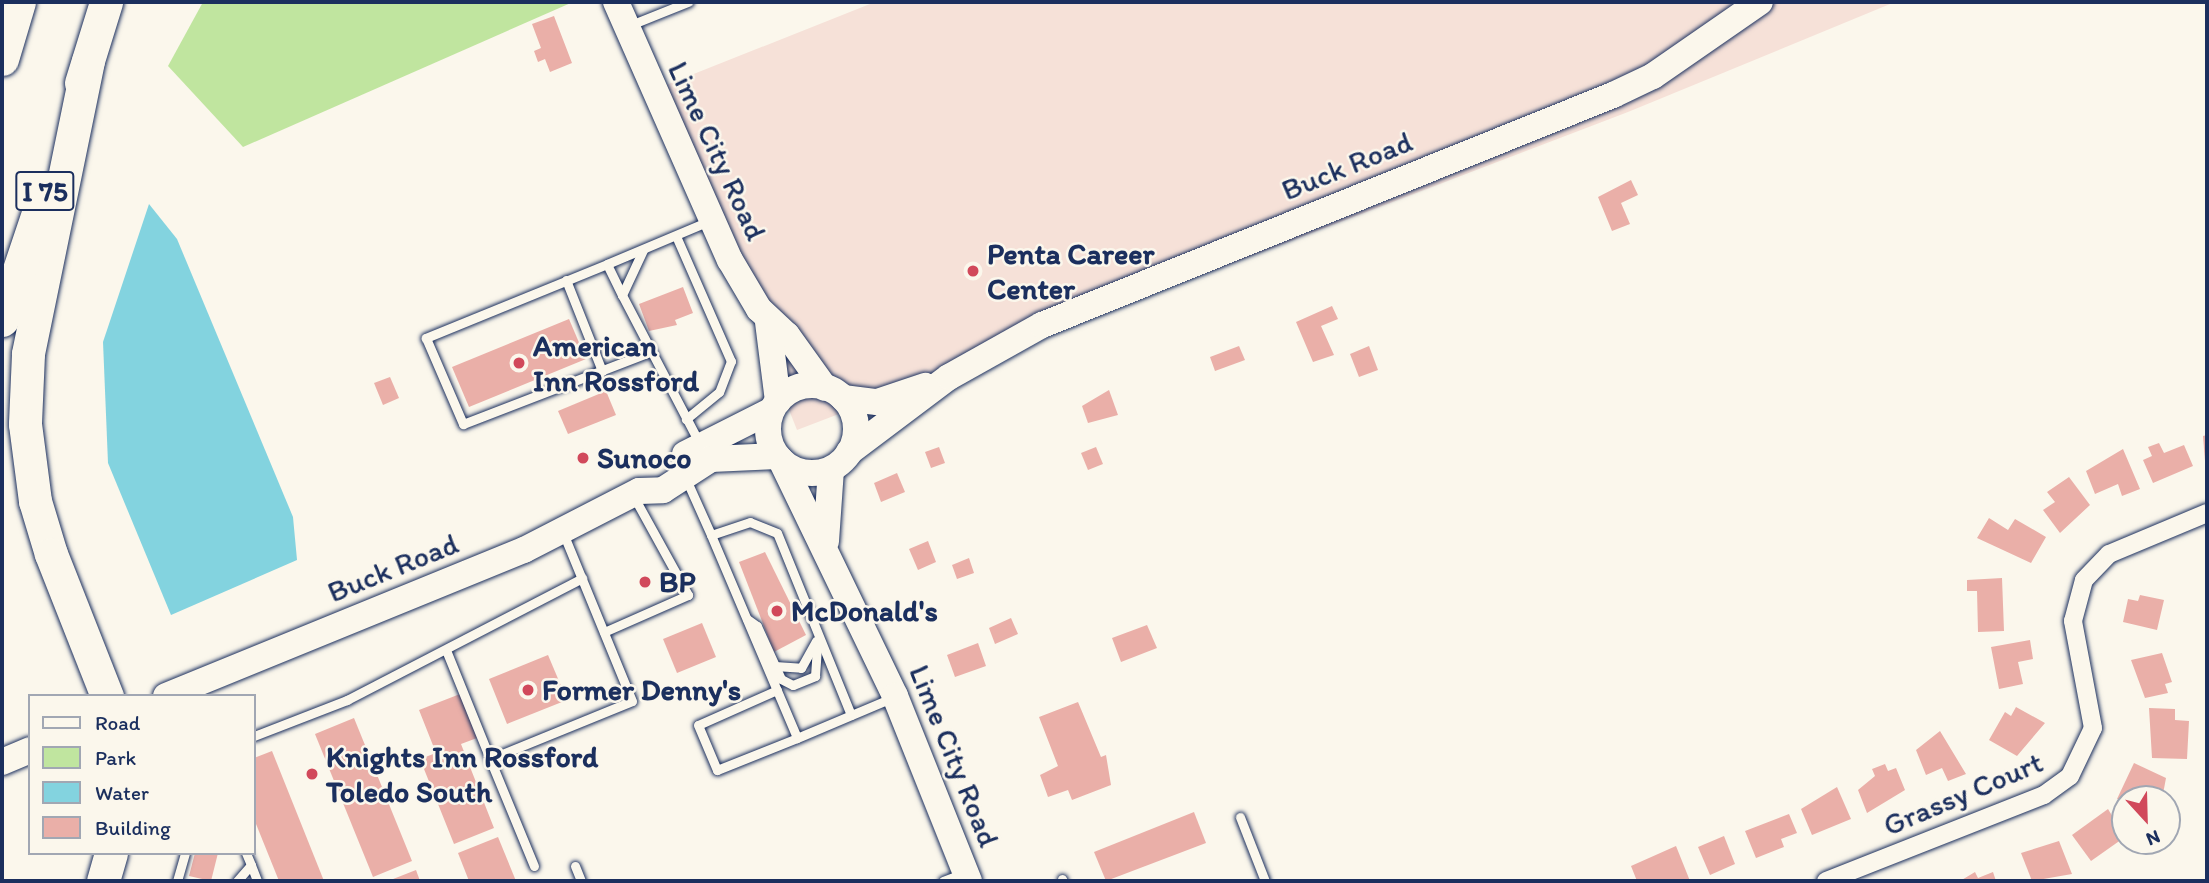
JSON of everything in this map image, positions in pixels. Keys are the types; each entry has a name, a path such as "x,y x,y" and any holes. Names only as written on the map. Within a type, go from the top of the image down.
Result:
{"highway":[{"path":"2,59 19,2"},
{"name":"I 75","path":"2,320 106,2"},
{"path":"88,61 28,354 25,425 35,501 106,694"},
{"path":"103,881 110,855"}],"street":[{"name":"Lime City Road","path":"616,2 709,221 768,322 787,335 834,393"},
{"name":"Buck Road","path":"840,461 949,377 1042,325 1634,85 1760,2"},
{"name":"Lime City Road","path":"768,322 775,406"},
{"name":"Buck Road","path":"834,393 877,402 949,377"},
{"path":"804,386 834,393 856,423 840,461 801,472 779,458 768,436 775,406 804,386"},
{"name":"Buck Road","path":"636,493 643,481 775,406"},
{"name":"Buck Road","path":"171,694 563,533 636,493 663,490 683,474 731,454 779,458"},
{"name":"Lime City Road","path":"779,458 825,541 895,696 959,878"},
{"name":"Lime City Road","path":"825,541 840,461"},
{"name":"Grassy Court","path":"1826,881 2044,795 2070,776 2093,729 2074,621 2084,580 2109,554 2207,513"},
{"path":"2,762 28,751"}],"lane":[{"path":"626,27 688,2"},
{"path":"650,352 463,424 426,338 709,221"},
{"path":"676,236 731,361 719,392 687,419"},
{"path":"622,295 643,250"},
{"path":"607,264 650,352 702,446"},
{"path":"566,280 602,371"},
{"path":"683,474 797,738"},
{"path":"604,632 688,595 636,493"},
{"path":"711,535 750,522 771,527 782,544 851,715"},
{"path":"490,759 632,701 563,533"},
{"path":"746,618 757,626 781,679 806,683 819,666 816,641 782,544"},
{"path":"256,735 446,650 582,578"},
{"path":"774,664 801,668 816,641"},
{"path":"446,650 534,866"},
{"path":"776,690 698,725 717,770 895,696"},
{"path":"1240,817 1263,881"},
{"path":"177,881 184,855"},
{"path":"247,855 257,881"},
{"path":"237,881 251,865"},
{"path":"575,866 581,881"}],"shaded area":[{"name":"Penta Career Center","path":"875,2 1895,2 1628,112 797,430 661,87"}],"green space":[{"path":"203,2 573,2 243,147 168,66"}],"water":[{"path":"149,204 177,239 293,517 297,560 171,615 108,463 103,342"}],"building":[{"path":"554,16 572,63 550,72 545,59 538,62 534,51 541,48 532,24"},
{"path":"1631,180 1638,195 1621,203 1630,224 1612,231 1598,197"},
{"path":"683,287 693,313 675,320 677,325 649,331 639,304"},
{"path":"1332,306 1338,319 1321,326 1334,355 1313,362 1296,322"},
{"name":"American Inn Rossford","path":"569,319 586,359 469,407 452,367"},
{"path":"1239,346 1245,360 1215,371 1210,357"},
{"path":"1369,346 1378,370 1359,377 1350,354"},
{"path":"390,377 399,398 383,405 374,383"},
{"path":"1109,390 1118,415 1088,423 1082,406"},
{"path":"606,391 616,415 568,434 558,411"},
{"path":"2207,435 2207,461 2205,461 2203,436"},
{"path":"2159,443 2164,453 2184,445 2193,466 2153,483 2143,460 2152,456 2148,447"},
{"path":"939,447 945,463 931,468 925,452"},
{"path":"1096,447 1103,464 1088,470 1081,453"},
{"path":"2123,449 2140,489 2122,496 2118,484 2095,494 2086,471"},
{"path":"897,473 905,492 881,502 874,483"},
{"path":"2069,477 2090,505 2060,533 2043,510 2055,502 2047,492"},
{"path":"1989,518 2008,530 2015,519 2046,537 2031,563 1977,538"},
{"path":"928,541 936,562 918,570 909,549"},
{"name":"McDonald's","path":"765,552 806,635 774,652 739,562"},
{"path":"969,558 974,573 957,579 952,565"},
{"path":"2002,578 2004,631 1978,632 1977,591 1967,591 1967,580"},
{"path":"2140,595 2164,600 2157,630 2123,622 2128,599 2138,601"},
{"path":"1011,618 1018,634 995,644 989,628"},
{"path":"702,623 716,657 677,673 663,639"},
{"path":"1147,625 1157,648 1121,662 1112,638"},
{"path":"2030,640 2033,659 2018,662 2023,684 1999,689 1991,647"},
{"path":"978,643 986,666 955,677 947,655"},
{"path":"2162,653 2172,682 2165,684 2168,693 2145,698 2131,660"},
{"name":"Former Denny's","path":"548,655 567,700 507,724 489,679"},
{"path":"460,694 477,738 461,744 494,828 454,844 420,759 436,753 419,710"},
{"path":"1078,702 1101,757 1106,755 1111,785 1072,800 1068,790 1048,797 1040,775 1058,766 1039,717"},
{"path":"2016,707 2045,723 2017,756 1989,740 2005,712 2011,716"},
{"path":"2149,708 2175,709 2175,720 2189,721 2187,759 2152,758"},
{"path":"354,718 412,861 373,877 315,734"},
{"path":"1940,731 1966,774 1948,781 1942,768 1926,775 1916,750"},
{"path":"272,751 324,881 279,881 256,824 256,757"},
{"path":"2134,763 2166,778 2165,785 2124,785"},
{"path":"1885,764 1888,771 1896,768 1905,790 1867,813 1858,790 1875,776 1872,769"},
{"path":"1837,787 1851,819 1812,835 1801,809"},
{"path":"2108,809 2111,814 2111,847 2091,861 2072,835"},
{"path":"1194,812 1206,843 1106,881 1094,852"},
{"path":"1789,814 1797,833 1781,839 1784,847 1756,858 1745,831"},
{"path":"1724,836 1735,864 1710,875 1698,847"},
{"path":"498,837 516,881 469,881 458,853"},
{"path":"2059,841 2072,874 2032,881 2021,853"},
{"path":"1676,846 1690,881 1637,881 1631,866"},
{"path":"194,855 218,855 211,881 189,876"},
{"path":"416,870 420,881 388,881"},
{"path":"1975,872 1978,878 1993,872 1996,881 1960,881"}],"place":[{"name":"Penta Career Center","path":"973,271"},
{"name":"American Inn Rossford","path":"519,363"},
{"name":"Sunoco","path":"583,458"},
{"name":"BP","path":"645,582"},
{"name":"McDonald's","path":"777,611"},
{"name":"Former Denny's","path":"528,690"},
{"name":"Knights Inn Rossford Toledo South","path":"312,774"}]}
